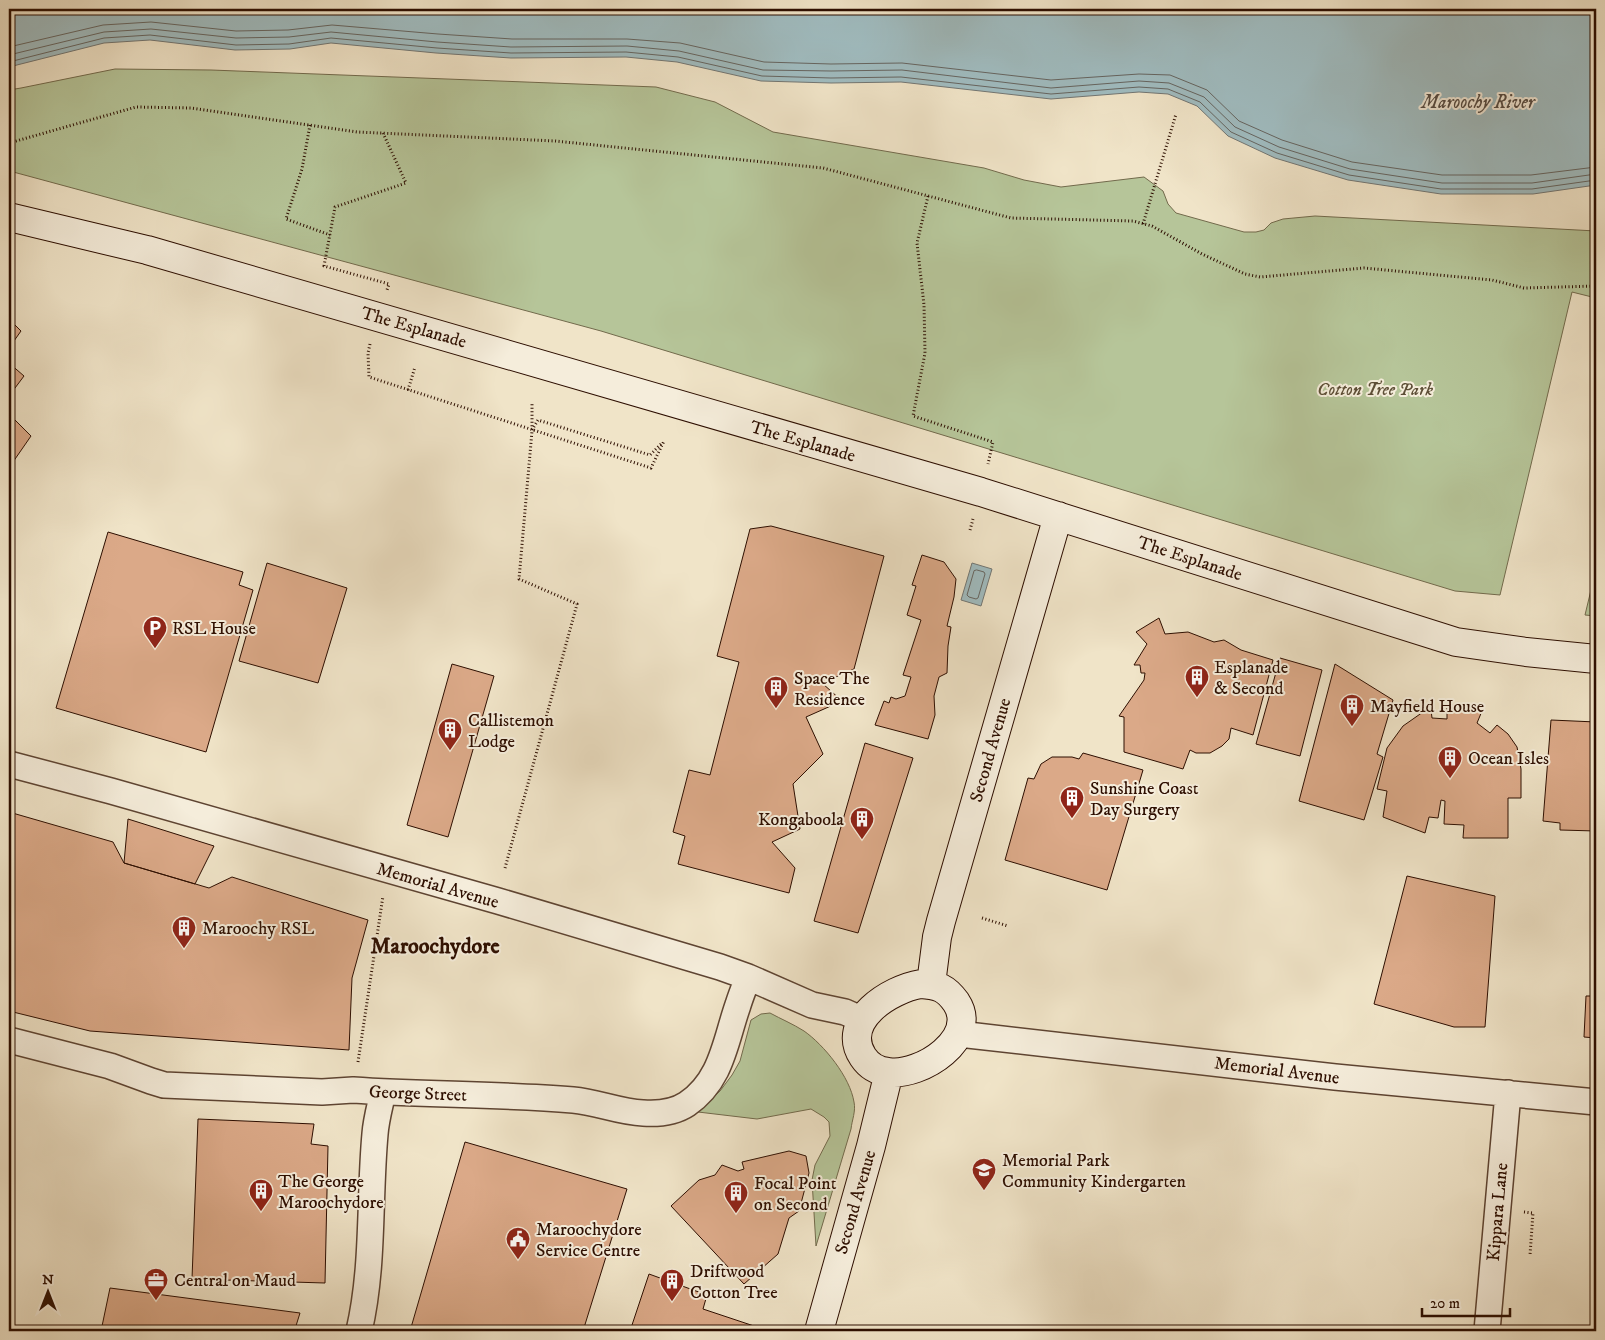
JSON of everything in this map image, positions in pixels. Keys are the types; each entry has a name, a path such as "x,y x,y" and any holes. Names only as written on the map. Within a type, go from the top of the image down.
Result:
{"street":[{"name":"The Esplanade","path":"9,217 147,250 981,492 1456,642 1596,659"},
{"name":"Second Avenue","path":"931,984 941,921 1058,516"},
{"name":"Memorial Avenue","path":"9,764 102,788 498,901 748,977 806,1003 845,1012 863,1020"},
{"name":"George Street","path":"9,1040 110,1066 164,1085 322,1092 353,1090 575,1100 644,1113 659,1113 675,1110 687,1104 701,1092 714,1076 722,1060 737,1005 748,977"},
{"path":"931,984 942,987 953,999 961,1010 962,1022 959,1034 948,1049 924,1065 901,1073 877,1070 866,1061 858,1050 858,1030 863,1020 869,1011 880,1001 897,991 910,986 931,984"},
{"name":"Memorial Avenue","path":"959,1034 1335,1077 1596,1102"},
{"name":"Second Avenue","path":"819,1331 871,1146 888,1072"},
{"path":"359,1331 366,1303 371,1241 375,1131 383,1092"},
{"name":"Kippara Lane","path":"1487,1331 1508,1093"}],"path":[{"path":"9,143 136,107 191,108 357,132 555,141 822,168 1011,218 1133,221 1152,226 1202,254 1245,274 1260,277 1364,268 1492,280 1524,288 1596,286"},
{"path":"1143,224 1176,114"},
{"path":"310,125 302,169 286,219 330,235"},
{"path":"383,133 406,183 336,207 324,266 389,284 368,353 369,377 532,431 651,468 664,441 650,455 538,420 532,431"},
{"path":"928,196 917,243 924,305 925,353 913,416 993,442 970,530"},
{"path":"408,390 415,367"},
{"path":"505,868 578,604 519,579 532,431 532,403"},
{"path":"353,1090 387,870"},
{"path":"982,918 1008,926"},
{"path":"1518,1212 1533,1214 1530,1255"}],"green space":[{"name":"Cotton Tree Park","path":"115,69 211,70 656,87 715,102 773,132 984,168 1024,180 1061,187 1144,177 1163,191 1168,204 1176,213 1244,232 1264,230 1271,223 1283,219 1315,216 1596,231 1596,298 1572,292 1500,595 1455,591 601,331 9,171 9,90"},
{"path":"1596,569 1596,616 1585,615"},
{"path":"770,1013 796,1026 820,1044 842,1072 852,1092 854,1102 851,1129 816,1246 812,1180 815,1165 830,1136 829,1122 811,1109 757,1119 698,1112 720,1091 732,1075 740,1061 751,1020 761,1014"}],"water":[{"name":"Maroochy River","path":"9,9 1596,9 1596,185 1533,194 1441,194 1348,180 1275,158 1228,136 1197,106 1168,94 1139,92 1051,99 901,82 761,81 677,62 626,57 511,58 331,43 290,49 235,50 150,40 104,43 9,67"},
{"path":"972,563 992,569 981,606 961,600"}],"building":[{"path":"9,319 21,331 9,348"},
{"path":"9,363 24,376 9,396"},
{"path":"9,414 31,436 13,462 9,462"},
{"name":"Space The Residence","path":"771,526 884,556 854,669 822,683 842,701 806,717 823,754 793,784 800,829 772,842 795,868 789,893 678,864 685,836 673,832 689,770 710,775 739,662 717,656 750,529"},
{"name":"RSL House","path":"108,532 243,572 239,585 253,590 206,752 56,708"},
{"path":"922,555 944,562 956,579 947,626 951,627 947,673 939,677 934,696 935,715 928,739 875,725 884,701 889,703 891,697 896,699 905,696 911,677 903,675 921,620 907,615 916,586 912,585"},
{"path":"267,563 347,588 318,683 239,661"},
{"name":"Esplanade & Second","path":"1159,618 1165,634 1188,632 1214,642 1224,640 1241,650 1273,660 1253,735 1231,728 1229,739 1210,753 1196,753 1190,750 1183,769 1124,752 1124,717 1119,716 1144,680 1145,673 1141,673 1140,665 1134,665 1147,644 1136,632"},
{"path":"1280,658 1322,670 1300,756 1256,744"},
{"name":"Callistemon Lodge","path":"452,664 494,676 448,837 407,825"},
{"name":"Mayfield House","path":"1335,664 1393,700 1377,754 1383,757 1364,820 1299,801"},
{"name":"Ocean Isles","path":"1462,704 1476,707 1482,711 1477,723 1490,733 1497,725 1508,734 1517,747 1521,769 1521,798 1508,798 1508,838 1463,838 1464,825 1444,824 1445,801 1441,800 1438,818 1429,817 1425,833 1383,817 1387,791 1377,789 1387,748 1403,726 1423,712 1431,710 1432,718 1447,719 1447,705"},
{"path":"1551,720 1596,722 1596,831 1560,830 1560,823 1543,821"},
{"name":"Kongaboola","path":"865,743 913,758 858,933 814,921"},
{"name":"Sunshine Coast Day Surgery","path":"1083,753 1143,770 1107,890 1005,860 1028,778 1034,779 1041,764 1052,757 1079,759"},
{"name":"Maroochy RSL","path":"9,812 113,842 124,863 209,888 232,877 368,920 352,978 349,1050 90,1031 9,1011"},
{"path":"128,819 214,846 195,884 124,863"},
{"path":"1407,876 1495,896 1485,1027 1454,1027 1374,1004"},
{"path":"1594,968 1596,968 1596,1038 1584,1037 1586,996 1594,996"},
{"name":"The George Maroochydore","path":"198,1119 314,1124 311,1144 328,1146 325,1283 192,1279"},
{"name":"Maroochydore Service Centre","path":"465,1142 627,1189 583,1331 410,1331"},
{"name":"Focal Point on Second","path":"789,1151 806,1156 809,1173 799,1211 789,1218 778,1254 744,1284 671,1206 699,1180 715,1175 722,1165 738,1171 744,1169 742,1162"},
{"name":"Driftwood Cotton Tree","path":"649,1274 707,1295 703,1309 760,1328 759,1331 630,1331"},
{"name":"Central on Maud","path":"110,1288 300,1313 295,1329 309,1330 101,1331"}],"place":[{"name":"RSL House","path":"155,649"},
{"name":"Esplanade & Second","path":"1197,698"},
{"name":"Space The Residence","path":"776,709"},
{"name":"Mayfield House","path":"1352,727"},
{"name":"Callistemon Lodge","path":"450,751"},
{"name":"Ocean Isles","path":"1450,779"},
{"name":"Sunshine Coast Day Surgery","path":"1072,819"},
{"name":"Kongaboola","path":"862,840"},
{"name":"Maroochy RSL","path":"184,949"},
{"name":"Memorial Park Community Kindergarten","path":"984,1191"},
{"name":"The George Maroochydore","path":"261,1212"},
{"name":"Focal Point on Second","path":"736,1214"},
{"name":"Maroochydore Service Centre","path":"518,1260"},
{"name":"Central on Maud","path":"156,1301"},
{"name":"Driftwood Cotton Tree","path":"672,1302"}],"district":[{"name":"Maroochydore","path":"435,945"}]}
